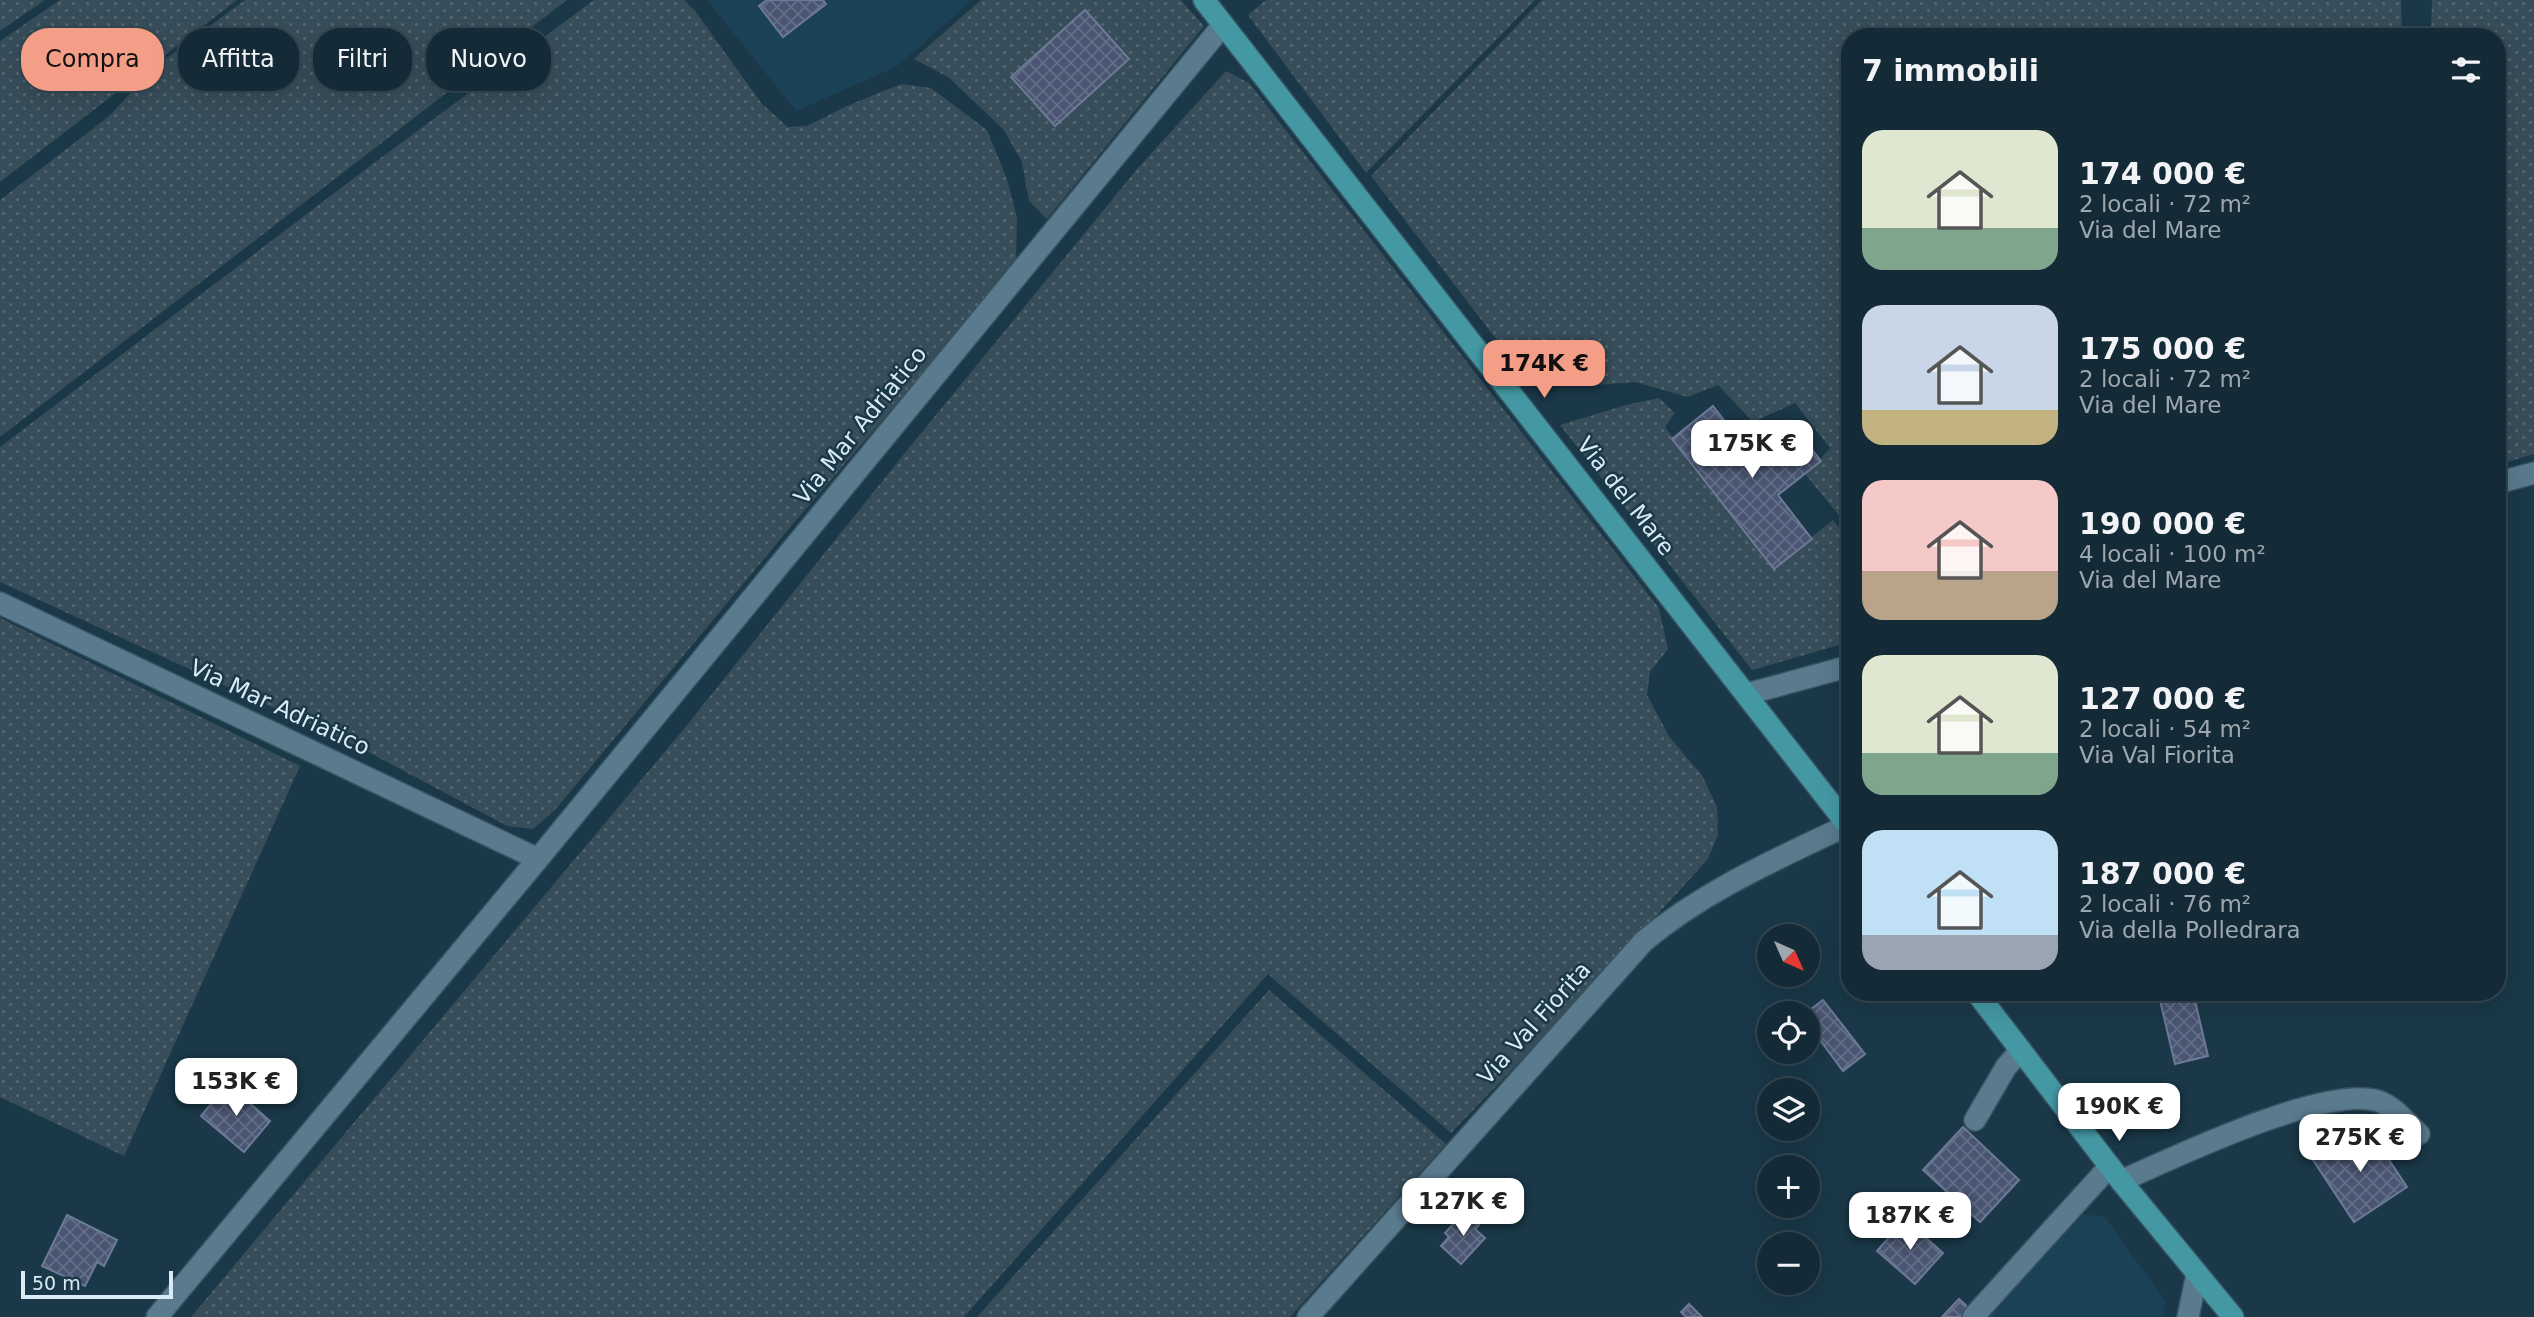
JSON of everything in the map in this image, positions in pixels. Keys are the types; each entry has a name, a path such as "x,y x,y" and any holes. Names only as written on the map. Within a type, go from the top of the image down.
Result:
{"main road":[{"name":"Via del Mare","path":"1204,0 1841,816"},
{"path":"1985,1001 2115,1173 2233,1317"}],"street":[{"name":"Via Mar Adriatico","path":"157,1317 538,859 1223,25"},
{"path":"2506,481 2534,473"},
{"name":"Via Mar Adriatico","path":"0,603 538,859"},
{"path":"1747,695 1841,669"},
{"name":"Via Val Fiorita","path":"1308,1317 1644,942 1675,916 1730,882 1841,830"},
{"path":"1975,1120 2006,1067 2021,1050"},
{"path":"1973,1317 2115,1173 2334,1100 2354,1098 2381,1102 2419,1134"},
{"path":"2188,1317 2197,1274"}],"shaded area":[{"path":"0,0 45,0 0,31"},
{"path":"60,0 237,0 201,28 178,28 178,45 164,56 164,28 21,28 21,91 118,91 0,182 0,41"},
{"path":"245,0 567,0 531,28 426,28 426,91 449,91 0,437 0,200 108,117 132,91 164,91 164,60 178,49 178,91 299,91 299,28 207,28"},
{"path":"594,0 684,0 695,11 762,104 788,127 807,126 901,84 931,88 987,130 1007,179 1017,218 1016,265 798,518 555,810 533,829 507,826 359,747 0,582 0,447 471,91 551,91 551,32"},
{"path":"707,0 972,0 896,67 796,111"},
{"path":"981,0 1181,0 1204,26 1047,219 1029,201 1022,162 1003,129 948,77 914,59"},
{"path":"1266,0 1535,0 1366,173 1248,15"},
{"path":"1542,0 2401,0 2402,28 1841,28 1841,518 1806,475 1830,448 1795,403 1753,422 1718,385 1688,397 1635,382 1584,386 1547,363 1526,378 1371,176"},
{"path":"2432,0 2534,0 2534,454 2506,462 2506,28 2431,28"},
{"path":"1226,71 1249,83 1659,608 1668,649 1650,672 1647,695 1670,738 1702,775 1717,807 1718,835 1708,859 1595,983 1451,1133 1268,974 964,1317 191,1317 683,730 1138,168"},
{"path":"1659,398 1675,413 1665,427 1774,567 1833,520 1841,529 1841,645 1752,670 1560,425"},
{"path":"0,618 300,766 124,1156 0,1097"},
{"path":"1269,990 1446,1144 1290,1317 977,1317"},
{"path":"2083,1214 2105,1217 2165,1301 2164,1317 1986,1317"}],"building":[{"path":"767,0 823,0 826,4 783,37 759,6"},
{"path":"1085,10 1129,59 1055,126 1011,77"},
{"path":"1713,406 1750,453 1790,421 1821,461 1778,495 1812,539 1774,569 1672,439"},
{"path":"1823,1000 1865,1054 1843,1071 1820,1040 1820,1002"},
{"path":"2160,1001 2195,1001 2208,1056 2175,1064"},
{"path":"228,1084 270,1121 244,1152 201,1116"},
{"path":"2366,1125 2407,1187 2354,1222 2313,1160"},
{"path":"1963,1127 2019,1180 1980,1222 1923,1170"},
{"path":"1465,1211 1479,1225 1475,1229 1485,1238 1461,1264 1441,1246 1449,1237 1445,1233"},
{"path":"67,1215 117,1240 104,1266 97,1262 85,1286 42,1266"},
{"path":"1905,1219 1943,1253 1915,1284 1877,1251"},
{"path":"1959,1299 1970,1309 1963,1317 1942,1317"},
{"path":"1689,1304 1702,1317 1686,1317 1681,1312"}]}
